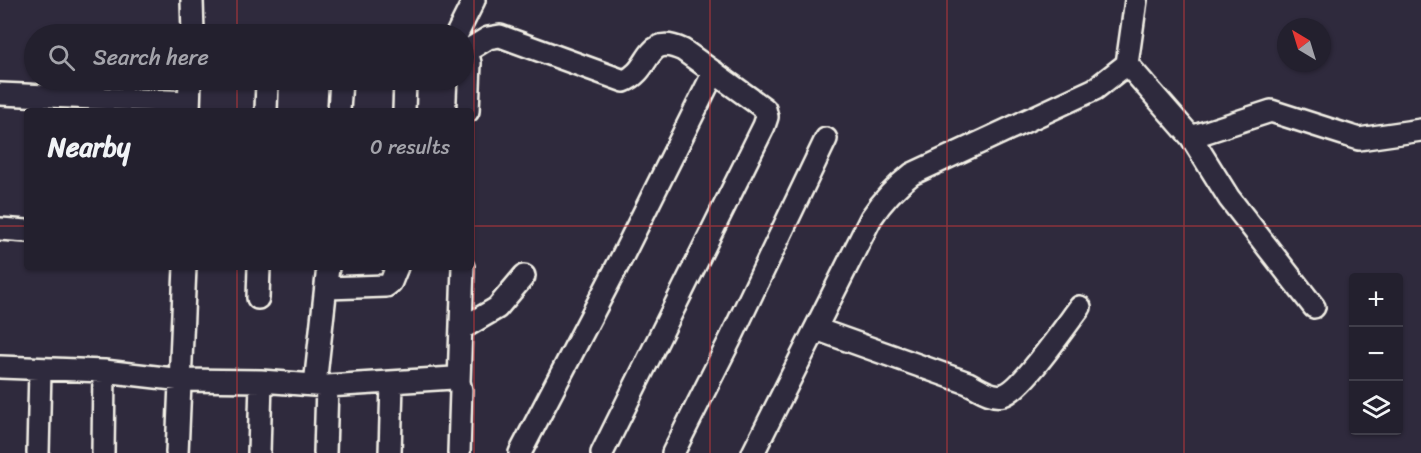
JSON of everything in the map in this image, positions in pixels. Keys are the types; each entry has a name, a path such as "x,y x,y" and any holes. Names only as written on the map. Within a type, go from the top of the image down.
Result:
{"street":[{"path":"192,0 193,24"},
{"path":"468,24 474,0"},
{"path":"753,453 871,218 891,191 912,174 1095,89 1127,64 1136,0"},
{"path":"474,42 500,36 624,81 639,71 654,48 661,44 671,44 683,50 765,109 764,126 602,453"},
{"path":"1127,64 1191,137 1229,198 1314,307"},
{"path":"520,453 622,257 714,72"},
{"path":"0,94 189,107 190,90"},
{"path":"266,108 267,90"},
{"path":"339,108 340,90"},
{"path":"404,108 405,90"},
{"path":"468,108 469,90"},
{"path":"1191,137 1270,111 1359,139 1421,130"},
{"path":"673,453 826,139"},
{"path":"0,229 24,231"},
{"path":"177,453 182,380 185,270"},
{"path":"258,298 260,270"},
{"path":"325,453 321,385 328,277 386,286 391,282 396,270"},
{"path":"459,453 463,270"},
{"path":"461,329 497,308 524,276"},
{"path":"816,329 968,383 991,395 1002,396 1022,381 1080,307"},
{"path":"0,367 104,371 182,380 261,381 321,385 453,378 459,382"},
{"path":"38,453 40,370"},
{"path":"103,453 104,371"},
{"path":"259,453 261,381"},
{"path":"390,453 392,383"}]}
